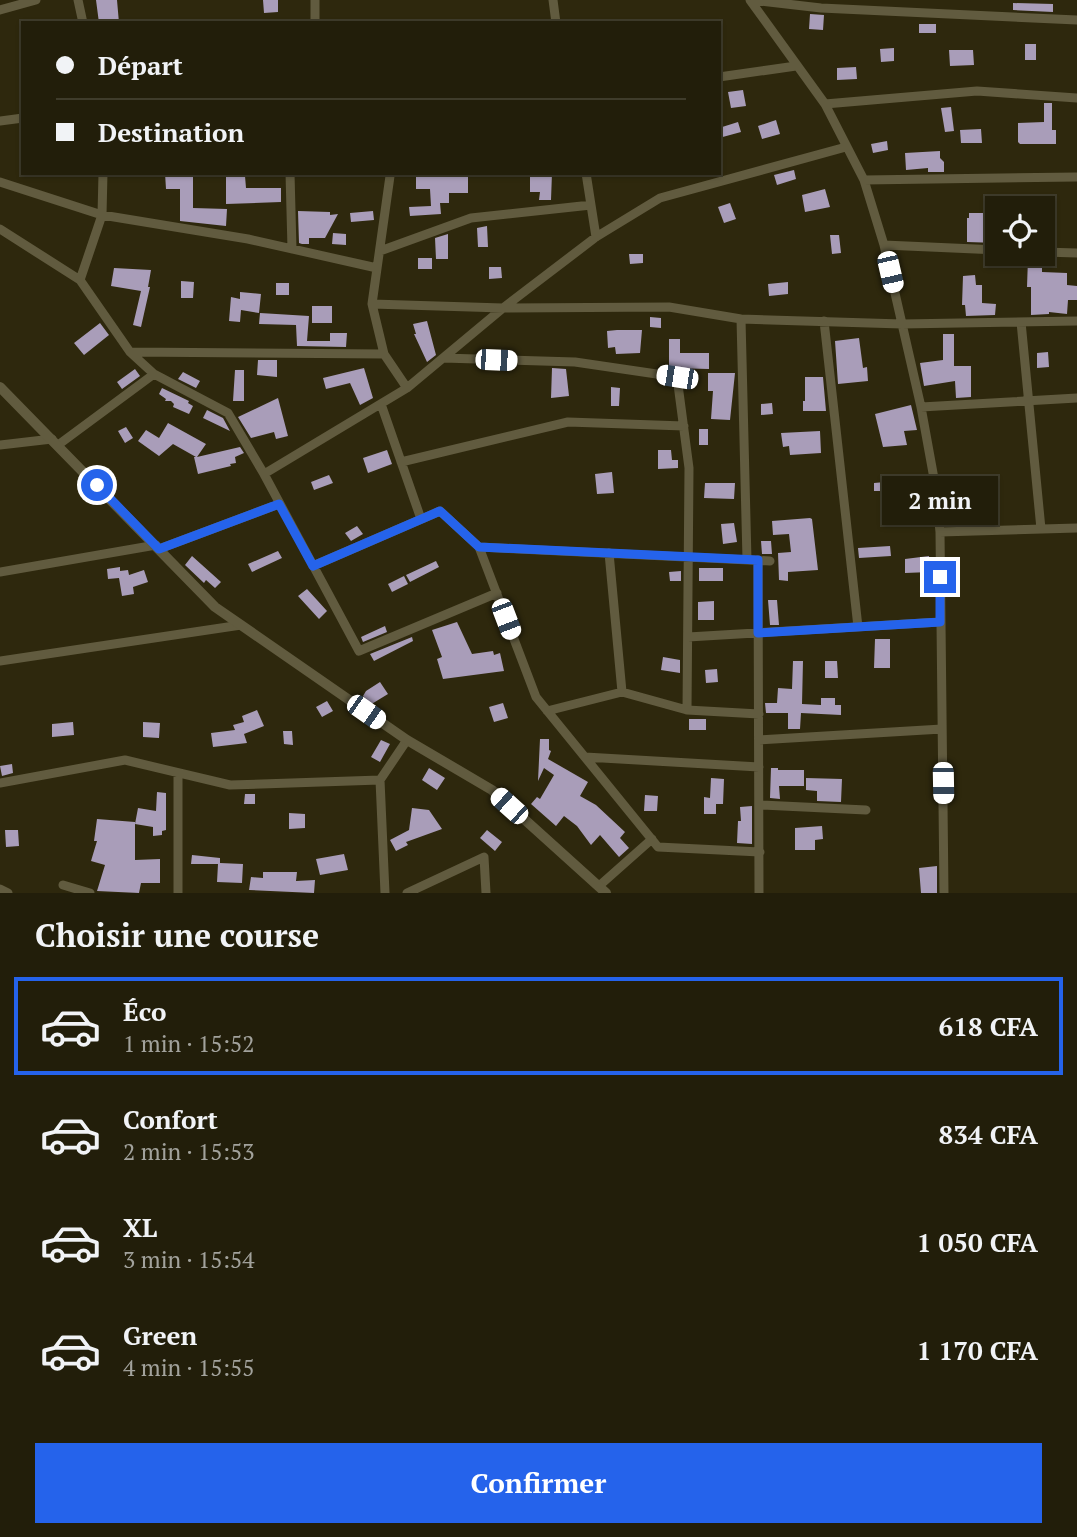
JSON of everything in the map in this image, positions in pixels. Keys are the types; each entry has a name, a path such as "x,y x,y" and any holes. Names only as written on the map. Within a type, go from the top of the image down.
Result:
{"street":[{"path":"0,10 36,0"},
{"path":"79,0 83,21"},
{"path":"315,0 315,21"},
{"path":"553,0 556,21"},
{"path":"751,0 893,12 1077,20"},
{"path":"751,0 825,104 864,180 884,245 921,407 935,484 940,532 944,893"},
{"path":"893,0 893,12"},
{"path":"721,77 796,66"},
{"path":"825,104 977,91 1077,98"},
{"path":"0,121 21,117"},
{"path":"264,474 407,388 503,308 596,237 660,198 846,147"},
{"path":"80,280 102,215 103,175"},
{"path":"290,175 292,249"},
{"path":"586,175 596,237"},
{"path":"390,176 372,304 384,354 407,388"},
{"path":"864,180 1077,177"},
{"path":"0,182 102,215 248,239 377,268"},
{"path":"380,251 471,218 591,205"},
{"path":"0,229 80,280 130,352 153,373 228,413 264,474 359,651 497,593"},
{"path":"884,245 985,249"},
{"path":"1055,252 1077,253"},
{"path":"372,304 503,308 669,307 741,318 902,324 1077,321"},
{"path":"741,318 747,560"},
{"path":"824,321 858,627"},
{"path":"1021,322 1041,529"},
{"path":"130,352 384,354"},
{"path":"443,358 575,362 677,377 690,468 687,710"},
{"path":"0,445 55,442 153,373"},
{"path":"0,387 215,607 407,740 492,790 603,890 652,839"},
{"path":"921,407 1077,398"},
{"path":"382,404 421,519"},
{"path":"401,461 568,422 684,426"},
{"path":"0,572 158,547 279,504"},
{"path":"313,566 440,511 479,547 536,696 658,847 760,852"},
{"path":"940,532 1077,528"},
{"path":"479,547 770,561"},
{"path":"609,553 622,692"},
{"path":"758,560 759,893"},
{"path":"688,637 940,622"},
{"path":"0,662 241,625"},
{"path":"547,711 622,692 687,710 759,714"},
{"path":"759,740 942,729"},
{"path":"385,893 380,780 407,740"},
{"path":"585,757 759,768"},
{"path":"0,783 125,760 230,786 380,780"},
{"path":"178,773 178,893"},
{"path":"760,805 866,810"},
{"path":"407,893 484,857 486,889 494,893"},
{"path":"63,885 90,893"},
{"path":"0,889 8,893"}],"building":[{"path":"96,0 117,0 119,21 99,21"},
{"path":"263,0 278,0 278,12 264,13"},
{"path":"1013,3 1053,4 1053,12 1013,10"},
{"path":"810,14 824,15 823,30 809,29"},
{"path":"919,24 936,24 936,33 919,33"},
{"path":"1025,44 1036,44 1036,60 1025,60"},
{"path":"894,48 894,61 881,62 880,49"},
{"path":"949,50 973,50 974,65 950,66"},
{"path":"856,67 857,79 837,80 837,68"},
{"path":"743,90 746,106 731,108 728,92"},
{"path":"1044,103 1052,103 1052,130 1056,130 1056,144 1020,144 1018,123 1044,122"},
{"path":"951,107 954,131 945,132 941,108"},
{"path":"776,120 780,134 762,139 758,126"},
{"path":"738,122 741,132 721,137 721,127"},
{"path":"981,129 982,143 961,143 960,130"},
{"path":"887,141 888,150 873,153 871,144"},
{"path":"940,151 944,172 928,172 928,168 906,170 905,153"},
{"path":"794,170 796,179 777,185 774,175"},
{"path":"165,175 193,175 193,208 227,209 226,226 180,221 180,189 166,189"},
{"path":"530,175 552,175 551,200 539,200 540,192 530,192"},
{"path":"226,176 245,176 246,188 281,188 281,202 226,204"},
{"path":"416,176 468,177 468,193 449,193 449,203 440,203 441,214 410,216 409,207 431,206 430,189 416,189"},
{"path":"825,189 830,207 805,212 802,195"},
{"path":"730,203 736,219 724,223 718,207"},
{"path":"298,211 338,214 325,238 309,238 309,244 302,244 299,243"},
{"path":"373,211 374,220 351,222 350,213"},
{"path":"969,213 985,213 985,243 967,242"},
{"path":"487,226 488,247 478,247 477,228"},
{"path":"333,233 346,234 346,245 332,244"},
{"path":"448,234 448,259 436,259 435,238"},
{"path":"830,235 839,235 841,253 832,254"},
{"path":"629,254 643,254 643,263 630,264"},
{"path":"418,258 432,258 432,269 418,269"},
{"path":"1028,266 1042,266 1042,272 1067,273 1067,285 1077,286 1077,300 1068,300 1067,314 1049,312 1031,315 1031,287 1027,287"},
{"path":"489,267 501,267 502,278 489,279"},
{"path":"114,268 151,270 141,327 133,325 141,291 111,286"},
{"path":"975,275 976,285 982,285 982,303 996,304 995,315 966,316 965,305 962,305 963,276"},
{"path":"181,281 194,282 193,298 181,298"},
{"path":"788,282 788,294 769,296 768,284"},
{"path":"276,283 289,283 289,295 276,295"},
{"path":"240,292 261,294 259,313 241,310 240,322 229,321 231,297 240,299"},
{"path":"312,306 332,306 332,323 312,323"},
{"path":"260,313 309,316 307,341 330,341 330,333 347,333 346,347 297,346 296,325 259,324"},
{"path":"650,317 661,318 661,328 650,327"},
{"path":"427,321 436,355 427,362 414,334 413,324"},
{"path":"100,323 109,335 84,355 74,343"},
{"path":"642,330 640,353 616,354 615,347 608,348 607,331"},
{"path":"943,334 954,334 954,366 971,366 971,397 956,398 955,381 924,386 920,363 943,360"},
{"path":"859,338 863,368 867,367 868,381 838,384 835,341"},
{"path":"669,339 680,339 680,353 709,353 709,369 669,368"},
{"path":"1048,352 1049,367 1037,368 1037,353"},
{"path":"258,360 277,360 277,377 257,375"},
{"path":"364,368 373,398 360,405 350,383 326,389 323,378"},
{"path":"552,368 566,369 569,396 551,398"},
{"path":"135,369 140,376 122,389 117,382"},
{"path":"235,370 244,370 244,401 233,401"},
{"path":"183,372 200,381 196,388 178,379"},
{"path":"708,373 735,373 730,420 711,419 713,391 708,391"},
{"path":"805,377 823,377 826,411 803,411"},
{"path":"611,387 620,388 619,406 611,406"},
{"path":"162,388 189,401 193,406 189,414 173,407 171,401 165,401 159,394"},
{"path":"278,398 288,436 276,439 274,432 251,438 238,417"},
{"path":"772,403 773,414 761,415 761,404"},
{"path":"911,405 917,430 904,431 907,445 883,447 875,414"},
{"path":"207,410 223,418 230,431 203,418"},
{"path":"168,423 206,444 197,457 240,447 244,453 235,457 236,463 230,464 231,466 198,474 196,457 173,444 159,456 138,441 146,430 159,438"},
{"path":"126,427 133,438 125,443 118,431"},
{"path":"699,429 708,429 708,445 699,445"},
{"path":"820,431 821,453 790,455 789,446 783,447 781,433"},
{"path":"387,450 392,464 368,473 363,458"},
{"path":"658,450 671,450 672,460 678,460 678,468 658,469"},
{"path":"612,472 614,493 597,494 595,474"},
{"path":"329,475 333,483 314,490 311,482"},
{"path":"885,482 885,491 874,491 874,483"},
{"path":"705,483 735,483 734,499 704,498"},
{"path":"899,488 903,524 891,525 888,489"},
{"path":"810,518 818,570 788,572 788,581 779,580 778,553 791,552 789,534 773,535 772,521"},
{"path":"734,523 737,542 723,544 721,524"},
{"path":"357,526 363,534 351,541 345,533"},
{"path":"761,541 771,541 772,554 762,554"},
{"path":"890,546 891,556 859,558 858,548"},
{"path":"278,551 282,558 252,572 248,564"},
{"path":"192,556 221,582 215,588 206,580 204,583 185,565"},
{"path":"929,556 930,572 905,573 905,559"},
{"path":"436,561 439,567 410,582 406,575"},
{"path":"120,567 120,571 128,570 129,575 144,570 148,582 133,587 134,594 122,596 119,578 108,579 107,569"},
{"path":"699,568 723,568 723,581 699,581"},
{"path":"681,571 681,581 670,581 669,572"},
{"path":"404,576 408,584 392,592 388,584"},
{"path":"307,589 327,611 319,619 298,596"},
{"path":"768,600 777,600 779,625 770,625"},
{"path":"714,601 714,620 698,620 698,602"},
{"path":"457,622 472,654 493,651 494,655 500,653 504,671 443,679 437,659 442,657 432,630"},
{"path":"385,626 387,632 363,642 361,637"},
{"path":"412,637 413,641 374,661 370,654"},
{"path":"875,639 890,639 890,668 874,668"},
{"path":"663,657 680,660 680,673 661,670"},
{"path":"793,661 803,661 802,704 821,705 821,698 835,698 835,705 841,705 841,715 801,713 800,729 788,729 788,713 766,713 765,703 777,703 778,688 792,689"},
{"path":"825,661 837,661 838,678 825,678"},
{"path":"717,669 718,682 706,683 705,670"},
{"path":"380,682 388,694 370,705 363,696"},
{"path":"327,701 333,711 322,717 316,707"},
{"path":"503,703 508,718 494,722 489,707"},
{"path":"257,710 264,726 244,734 247,743 213,747 211,733 235,730 233,725 244,722 242,716"},
{"path":"689,719 706,719 706,730 689,730"},
{"path":"73,722 74,735 52,737 52,724"},
{"path":"143,722 160,723 159,738 143,737"},
{"path":"283,731 292,731 293,745 284,744"},
{"path":"540,739 549,739 551,751 548,759 588,782 580,796 596,805 625,832 620,838 629,848 619,857 600,835 591,845 577,826 564,816 556,826 531,804 537,797 540,799 554,775 544,768 538,781"},
{"path":"381,740 390,744 380,762 371,757"},
{"path":"12,764 13,773 2,776 0,766"},
{"path":"429,768 445,778 437,790 422,780"},
{"path":"771,768 804,770 804,786 779,786 780,799 770,798"},
{"path":"711,778 724,779 723,804 716,804 716,814 704,814 704,797 710,798"},
{"path":"806,778 842,779 841,802 817,801 817,791 806,790"},
{"path":"157,792 166,793 166,830 162,831 162,835 153,836 153,827 135,824 138,808 156,811"},
{"path":"245,794 255,794 255,804 244,804"},
{"path":"645,795 658,796 657,811 644,811"},
{"path":"752,806 752,844 737,843 738,821 741,821 740,807"},
{"path":"412,808 429,810 442,829 406,842 408,845 396,851 390,840 409,830"},
{"path":"289,813 305,814 305,828 289,829"},
{"path":"97,819 135,822 135,860 160,859 160,883 141,883 139,893 97,891 105,865 91,861 97,841 94,841"},
{"path":"822,826 823,839 815,840 815,850 795,850 795,828"},
{"path":"5,830 18,830 19,846 6,847"},
{"path":"487,830 502,842 495,851 480,838"},
{"path":"344,854 348,870 320,875 316,859"},
{"path":"192,855 220,858 220,863 243,864 242,883 217,882 218,864 191,864"},
{"path":"937,866 937,893 921,893 919,868"},
{"path":"263,872 297,872 296,881 315,880 314,893 249,890 251,877 263,878"}],"route":[{"path":"97,485 159,549 279,504 313,566 440,511 479,547 758,560 758,633 940,622 940,577"}]}
